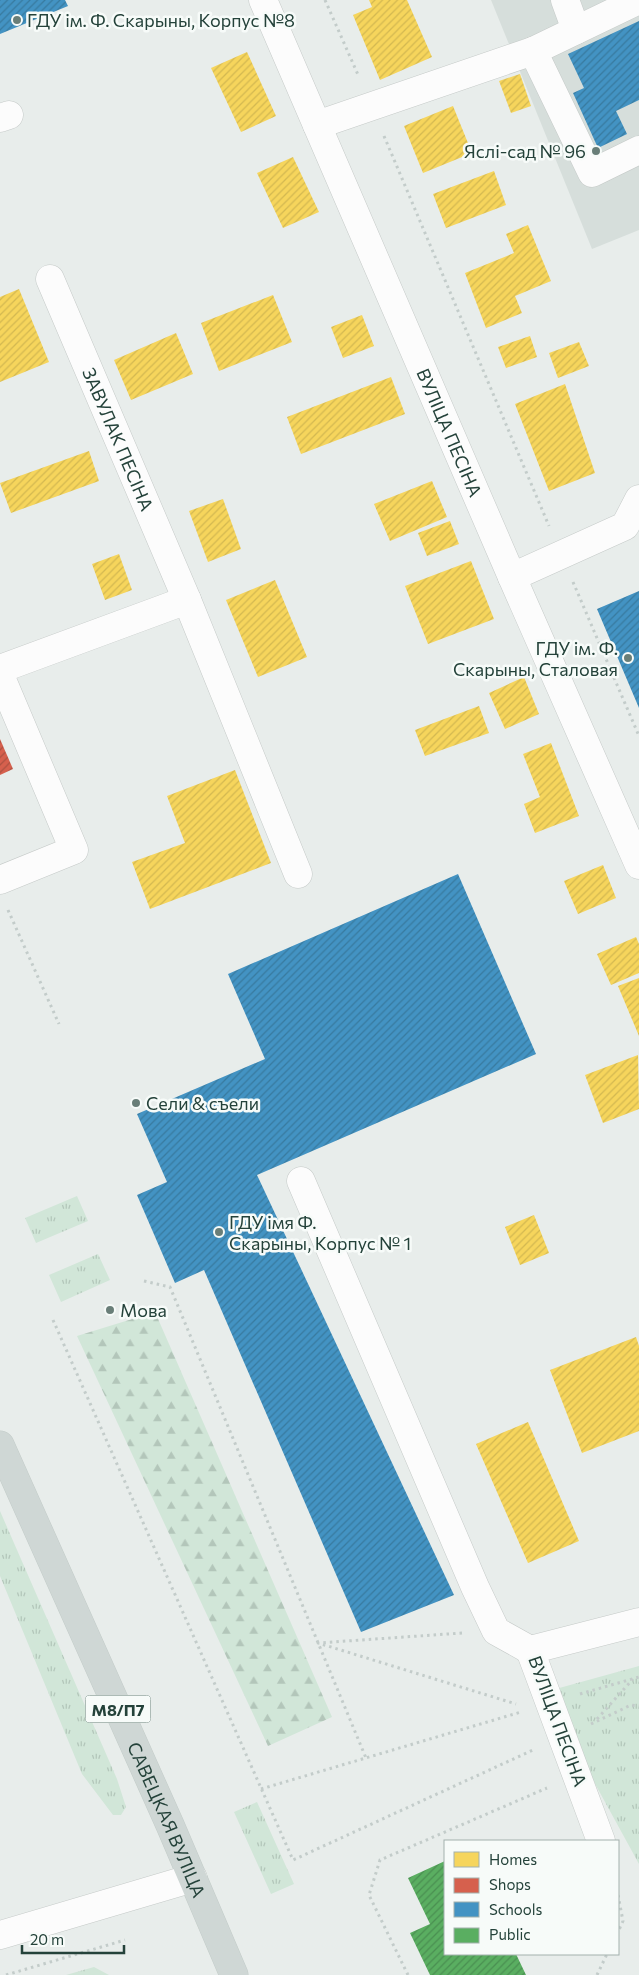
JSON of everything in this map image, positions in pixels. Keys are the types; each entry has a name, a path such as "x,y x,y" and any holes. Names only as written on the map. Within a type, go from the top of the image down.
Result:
{"main road":[{"name":"САВЕЦКАЯ ВУЛІЦА","path":"0,1445 193,1878 234,1975"}],"street":[{"name":"ВУЛІЦА ПЕСІНА","path":"263,0 512,577 639,864"},
{"path":"565,0 576,30"},
{"path":"317,125 533,51 639,0"},
{"path":"533,51 592,173 639,150"},
{"name":"ЗАВУЛАК ПЕСІНА","path":"50,279 187,600 298,874"},
{"path":"512,577 632,529 639,498"},
{"path":"0,669 187,600"},
{"path":"0,675 74,850 0,880"},
{"path":"301,1181 475,1587 496,1631 530,1650"},
{"name":"ВУЛІЦА ПЕСІНА","path":"601,1840 563,1737 540,1706 530,1650 639,1622"},
{"path":"0,1936 193,1878"}],"path":[{"path":"325,0 639,736"},
{"path":"8,910 59,1024"},
{"path":"144,1281 170,1287 366,1758"},
{"path":"53,1320 293,1860 631,1705 639,1706"},
{"path":"318,1643 496,1631"},
{"path":"318,1643 540,1706"},
{"path":"261,1789 639,1677"},
{"path":"595,1722 633,1678"},
{"path":"408,1975 369,1895 380,1860 578,1775"},
{"path":"619,1900 623,1921 619,1930"},
{"path":"6,1975 125,1940"},
{"path":"597,1975 607,1955"}],"shaded area":[{"name":"Яслі-сад № 96","path":"491,0 639,0 639,230 592,249"}],"green space":[{"path":"77,1196 88,1221 36,1243 25,1218"},
{"path":"98,1254 110,1280 61,1302 49,1275"},
{"path":"155,1312 332,1717 268,1746 77,1336"},
{"path":"0,1511 117,1779 126,1807 121,1815 113,1815 82,1774 0,1576"},
{"path":"639,1666 639,1864 576,1749 552,1690"},
{"path":"257,1802 294,1884 271,1894 234,1812"},
{"path":"94,1967 109,1975 66,1975"}],"building: Homes":[{"path":"369,0 407,0 432,57 380,80 353,15 372,7"},
{"path":"247,52 276,116 241,132 211,68"},
{"path":"520,74 531,106 511,113 499,81"},
{"path":"453,106 472,153 423,173 404,126"},
{"path":"293,157 319,212 283,228 257,173"},
{"path":"494,171 506,205 446,228 433,194"},
{"path":"528,225 551,281 515,296 522,313 486,328 465,273 514,253 506,234"},
{"path":"19,289 49,362 0,382 0,297"},
{"path":"273,295 292,342 219,371 201,323"},
{"path":"362,315 374,346 343,358 331,327"},
{"path":"176,333 193,374 131,400 114,360"},
{"path":"530,336 537,357 506,368 498,347"},
{"path":"579,342 589,366 558,378 549,353"},
{"path":"391,377 405,414 301,454 287,417"},
{"path":"565,384 595,473 549,491 515,404"},
{"path":"89,451 99,481 11,513 0,483"},
{"path":"432,481 447,517 390,541 374,504"},
{"path":"223,499 241,549 208,562 189,511"},
{"path":"450,521 459,544 427,556 418,533"},
{"path":"119,554 132,590 105,600 92,564"},
{"path":"471,561 494,619 428,644 405,586"},
{"path":"275,580 307,657 258,677 226,600"},
{"path":"524,677 539,714 505,729 489,693"},
{"path":"479,706 489,733 425,756 415,730"},
{"path":"551,743 579,816 535,833 524,804 540,797 523,754"},
{"path":"235,770 271,863 150,909 132,862 185,843 167,796"},
{"path":"603,865 616,898 578,914 564,881"},
{"path":"636,937 639,944 639,973 611,985 597,954"},
{"path":"639,978 639,1036 618,986"},
{"path":"638,1055 639,1109 603,1123 585,1075"},
{"path":"534,1215 549,1253 520,1265 505,1227"},
{"path":"636,1337 639,1346 639,1431 582,1453 550,1370"},
{"path":"528,1422 579,1541 528,1563 476,1444"}],"building: Shops":[{"path":"0,739 13,769 0,775"}],"building: Schools":[{"name":"ГДУ ім. Ф. Скарыны, Корпус №8","path":"0,0 65,0 68,6 0,34"},
{"path":"639,21 639,100 616,111 627,134 598,148 573,93 584,88 568,54"},
{"name":"ГДУ ім. Ф. Скарыны, Сталовая","path":"639,591 639,708 597,609"},
{"name":"ГДУ імя Ф. Скарыны, Корпус № 1","path":"458,874 536,1054 257,1175 454,1595 361,1632 204,1270 175,1283 137,1195 167,1182 137,1114 265,1059 228,974"}],"building: Public":[{"path":"444,1861 444,1955 516,1955 526,1975 430,1975 410,1933 430,1924 408,1878"}],"place":[{"name":"ГДУ ім. Ф. Скарыны, Корпус №8","path":"17,20"},
{"name":"Яслі-сад № 96","path":"596,151"},
{"name":"ГДУ ім. Ф. Скарыны, Сталовая","path":"628,658"},
{"name":"Сели & съели","path":"136,1103"},
{"name":"ГДУ імя Ф. Скарыны, Корпус № 1","path":"219,1232"},
{"name":"Мова","path":"110,1310"}]}
